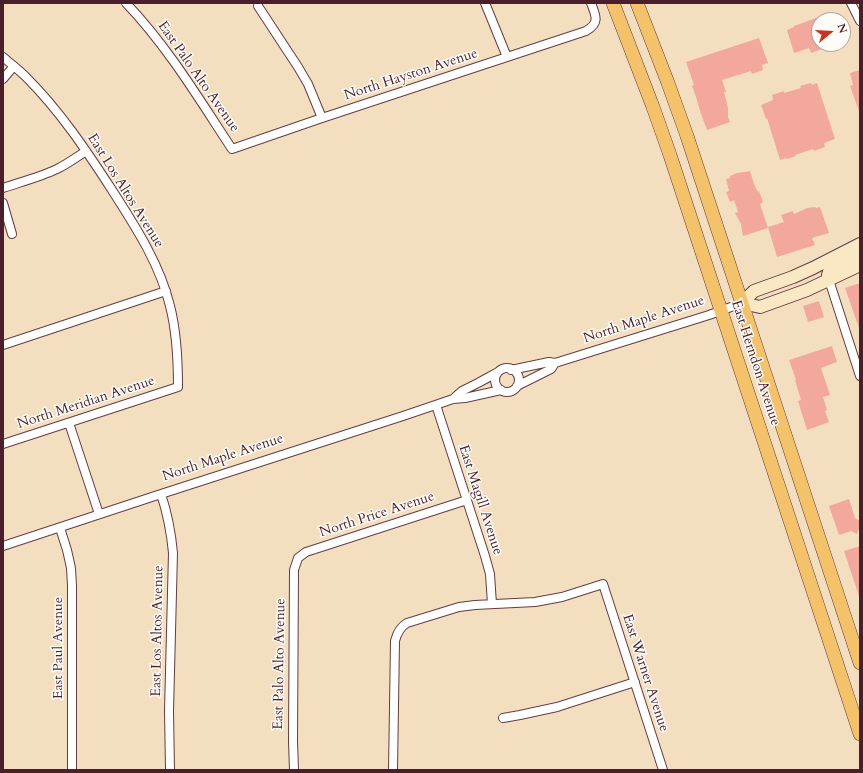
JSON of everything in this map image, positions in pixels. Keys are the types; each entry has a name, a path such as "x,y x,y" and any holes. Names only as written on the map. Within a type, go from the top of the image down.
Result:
{"main road":[{"name":"East Herndon Avenue","path":"613,3 653,107 860,734"},
{"name":"East Herndon Avenue","path":"636,3 668,83 689,144 860,663"}],"street":[{"name":"East Palo Alto Avenue","path":"126,3 142,20 165,49 232,149"},
{"path":"485,3 507,57"},
{"name":"North Hayston Avenue","path":"232,149 586,32 592,28 595,23 596,17 591,3"},
{"path":"851,3 860,21"},
{"path":"258,6 308,84 322,118"},
{"name":"East Los Altos Avenue","path":"3,57 26,76 56,110 86,151 132,222 156,267 171,306 178,351 178,387"},
{"path":"3,79 14,66"},
{"path":"3,188 56,169 86,151"},
{"path":"3,203 12,234"},
{"name":"North Maple Avenue","path":"3,546 436,405 453,398 462,391 504,369 512,370 549,362 556,363 721,311 742,303 754,291 814,268 860,244"},
{"path":"860,254 832,270 828,275 860,376"},
{"path":"742,303 760,307 807,290 860,265"},
{"path":"3,345 166,291"},
{"name":"North Maple Avenue","path":"453,398 464,398 501,390 505,392 512,391 517,386 551,369 556,363"},
{"path":"512,370 517,375 517,386"},
{"path":"498,372 495,382 496,386 501,390"},
{"name":"North Meridian Avenue","path":"3,444 178,387"},
{"name":"East Magill Avenue","path":"436,405 488,566 492,604"},
{"path":"69,423 99,514"},
{"name":"East Los Altos Avenue","path":"161,494 168,516 173,553 169,710 170,770"},
{"name":"North Price Avenue","path":"298,558 306,552 467,500"},
{"name":"East Paul Avenue","path":"60,528 71,568 72,586 72,770"},
{"name":"East Palo Alto Avenue","path":"294,770 294,570 298,558"},
{"name":"East Warner Avenue","path":"492,604 535,602 562,597 603,584 663,770"},
{"path":"393,770 396,635 407,623 459,608 492,604"},
{"path":"502,718 557,707 634,682"}],"building":[{"path":"811,20 811,52 814,52 811,53 809,48 794,53 787,30"},
{"path":"759,38 768,63 762,65 763,70 752,74 751,71 722,80 726,92 724,92 730,122 707,130 692,86 694,85 686,62"},
{"path":"860,70 859,111 850,86 853,85 850,73"},
{"path":"811,83 812,85 817,83 835,139 824,143 825,147 814,151 813,149 787,159 780,160 767,118 766,119 761,105 773,100 772,95 801,88 800,86"},
{"path":"750,171 754,184 758,192 759,191 763,202 760,204 768,228 743,236 741,224 735,213 738,212 734,200 730,202 726,192 729,191 726,179 737,173"},
{"path":"820,207 829,233 812,238 815,245 777,257 768,227 784,222 781,215 793,211 794,214 807,208"},
{"path":"860,283 860,328 859,328 845,288"},
{"path":"819,301 824,317 808,322 803,306"},
{"path":"832,346 837,362 821,368 830,395 823,397 827,410 825,411 829,422 807,430 798,401 801,400 796,380 789,360"},
{"path":"849,499 855,518 860,521 860,526 857,534 851,531 839,535 829,506"},
{"path":"860,546 860,596 859,596 844,551"}]}
